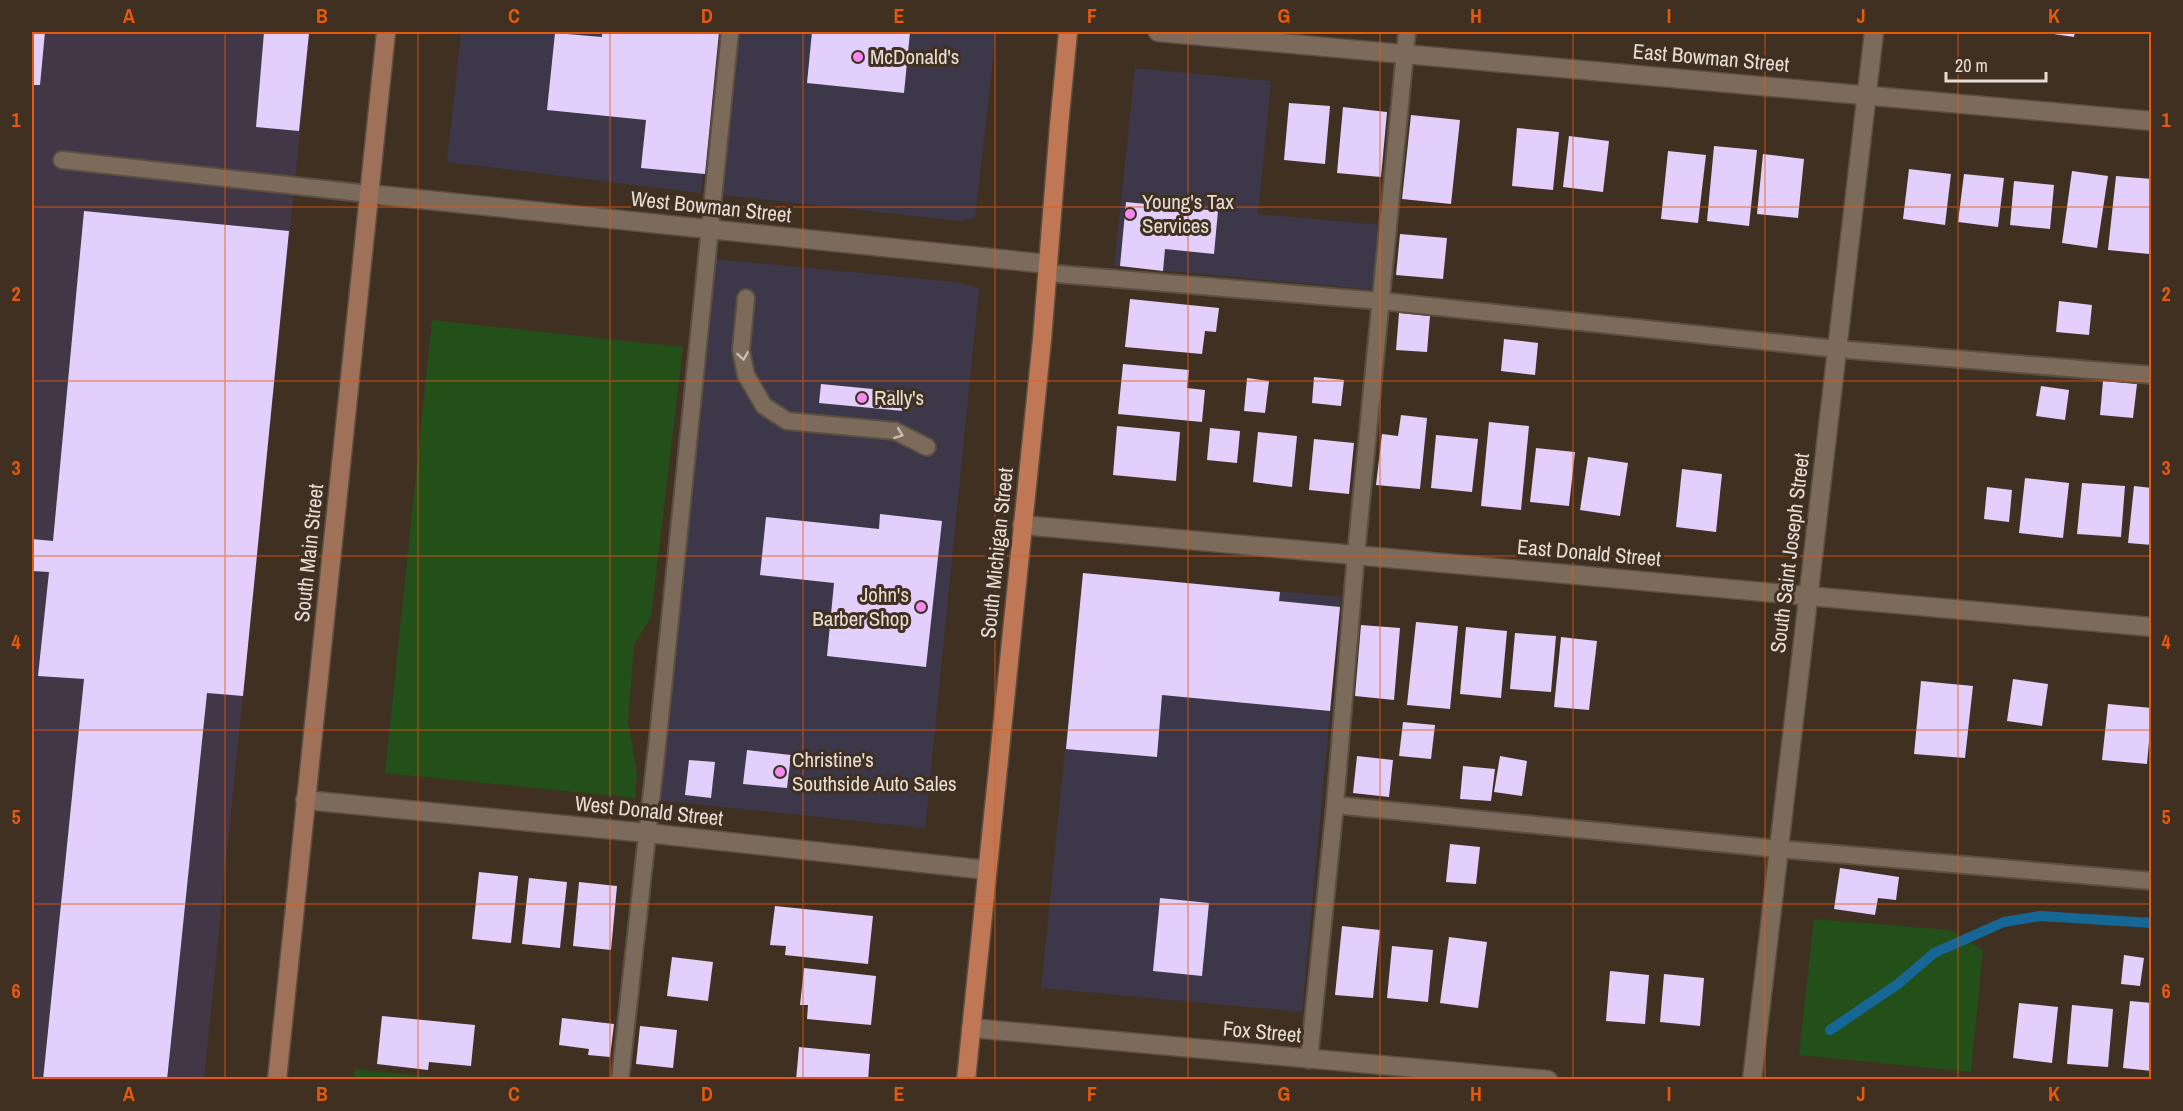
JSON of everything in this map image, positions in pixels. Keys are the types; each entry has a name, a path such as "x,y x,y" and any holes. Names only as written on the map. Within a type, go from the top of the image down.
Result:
{"main road":[{"name":"South Main Street","path":"277,1080 386,32"},
{"name":"South Michigan Street","path":"966,1080 1042,340 1068,32"}],"street":[{"name":"East Bowman Street","path":"1158,32 2151,121"},
{"name":"South Saint Joseph Street","path":"1752,1080 1874,32"},
{"name":"West Bowman Street","path":"369,194 1047,268"},
{"name":"East Donald Street","path":"1022,525 2151,627"},
{"name":"West Donald Street","path":"305,800 987,870"},
{"name":"Fox Street","path":"971,1028 1548,1080"}],"lane":[{"path":"620,1080 730,32"},
{"path":"1309,1059 1407,32"},
{"path":"62,160 369,194"},
{"path":"1047,268 1837,349 2151,375"},
{"path":"746,298 741,350 746,375 764,406 787,421 895,431 927,447"},
{"path":"1335,805 1779,849 2151,881"}],"shaded area":[{"path":"32,32 310,32 204,1079 32,1079"},
{"path":"461,32 719,32 701,193 447,162"},
{"path":"740,32 996,32 975,218 960,221 723,195"},
{"path":"1135,68 1271,81 1258,214 1383,225 1376,290 1114,266"},
{"path":"714,259 955,282 979,288 925,828 656,800"},
{"path":"1083,573 1341,597 1302,1012 1041,988"}],"green space":[{"path":"432,320 683,347 651,617 634,645 628,721 637,774 635,798 385,773"},
{"path":"1814,919 1950,930 1983,950 1971,1072 1799,1055"},
{"path":"355,1069 452,1079 354,1079"}],"building":[{"path":"32,32 45,32 40,85 32,85"},
{"path":"264,32 309,33 299,131 256,127"},
{"path":"602,32 719,32 705,174 641,168 646,120 547,110 555,33 602,37"},
{"name":"McDonald's","path":"812,32 910,32 904,93 807,83"},
{"path":"2040,32 2075,32 2074,37"},
{"path":"1289,103 1330,106 1325,164 1284,160"},
{"path":"1343,107 1387,112 1381,177 1337,173"},
{"path":"1411,115 1460,120 1451,204 1402,199"},
{"path":"1517,128 1559,132 1553,190 1512,186"},
{"path":"1569,136 1609,141 1603,192 1563,187"},
{"path":"1714,146 1757,150 1749,226 1707,221"},
{"path":"1668,151 1706,155 1698,223 1661,219"},
{"path":"1763,154 1804,159 1798,218 1757,214"},
{"path":"1909,169 1951,174 1945,225 1903,219"},
{"path":"2072,171 2108,176 2097,248 2062,243"},
{"path":"1964,174 2004,178 1998,227 1958,222"},
{"path":"2116,176 2152,179 2152,234 2149,254 2108,250"},
{"path":"2014,181 2054,185 2050,229 2010,225"},
{"path":"1126,202 1218,211 1214,254 1165,249 1163,271 1120,266"},
{"path":"84,211 289,231 243,696 207,693 167,1080 43,1080 84,679 38,676 49,572 32,571 32,539 53,541"},
{"path":"1400,234 1447,238 1443,279 1396,275"},
{"path":"1130,299 1219,308 1216,332 1205,331 1202,354 1125,347"},
{"path":"2059,301 2092,305 2089,335 2056,332"},
{"path":"1399,313 1430,316 1427,352 1396,350"},
{"path":"1504,339 1538,343 1535,375 1501,371"},
{"path":"1123,364 1189,370 1187,388 1205,390 1202,422 1118,414"},
{"path":"1314,377 1344,380 1341,406 1312,403"},
{"path":"1247,378 1269,381 1265,413 1244,411"},
{"path":"2103,381 2137,384 2133,418 2100,415"},
{"name":"Rally's","path":"821,384 904,392 903,411 819,403"},
{"path":"2041,386 2069,390 2065,420 2036,416"},
{"path":"1401,415 1427,418 1420,489 1376,485 1382,434 1398,436"},
{"path":"1489,422 1529,426 1521,510 1481,506"},
{"path":"1117,426 1180,432 1176,481 1113,475"},
{"path":"1210,428 1240,431 1237,463 1207,460"},
{"path":"1258,432 1297,436 1292,487 1253,482"},
{"path":"1436,435 1478,439 1472,492 1431,488"},
{"path":"1314,439 1354,443 1349,494 1309,490"},
{"path":"1536,448 1575,452 1569,506 1530,502"},
{"path":"1588,457 1628,463 1620,516 1580,510"},
{"path":"1682,469 1722,474 1716,532 1676,527"},
{"path":"2025,478 2069,483 2063,538 2019,533"},
{"path":"2082,483 2125,486 2121,537 2077,534"},
{"path":"2134,486 2152,488 2152,545 2128,543"},
{"path":"1987,487 2012,490 2009,522 1984,519"},
{"path":"880,514 942,521 926,667 827,656 834,583 760,575 766,517 879,529"},
{"path":"1083,573 1280,592 1279,601 1340,607 1330,711 1162,695 1157,757 1066,749"},
{"path":"1416,622 1458,626 1450,709 1407,705"},
{"path":"1361,625 1400,628 1394,700 1355,696"},
{"path":"1466,627 1507,631 1501,698 1460,694"},
{"path":"1515,633 1556,636 1551,692 1510,689"},
{"path":"1561,637 1597,641 1589,710 1554,707"},
{"path":"2013,679 2048,684 2042,726 2007,721"},
{"path":"1921,681 1973,686 1965,758 1914,754"},
{"path":"2108,704 2152,708 2147,764 2102,760"},
{"path":"1403,722 1435,725 1431,759 1399,756"},
{"path":"747,750 791,755 787,788 743,784"},
{"path":"1357,756 1393,760 1389,797 1353,793"},
{"path":"1500,756 1527,761 1522,796 1494,792"},
{"path":"689,760 715,762 711,798 685,795"},
{"path":"1463,766 1495,769 1491,801 1460,799"},
{"path":"1450,844 1480,847 1476,884 1446,882"},
{"path":"1840,868 1899,877 1896,900 1878,898 1875,915 1834,909"},
{"path":"479,872 518,876 511,943 472,939"},
{"path":"529,878 567,882 560,948 522,944"},
{"path":"579,882 617,886 611,950 573,946"},
{"path":"1160,898 1209,903 1202,976 1153,971"},
{"path":"775,906 873,916 868,964 785,955 786,946 770,945"},
{"path":"1342,926 1380,930 1373,998 1335,995"},
{"path":"1449,937 1487,942 1478,1008 1440,1003"},
{"path":"1392,946 1433,950 1428,1002 1387,998"},
{"path":"2124,955 2144,958 2140,986 2121,984"},
{"path":"672,957 713,962 708,1001 667,996"},
{"path":"804,968 876,976 871,1025 807,1019 808,1005 800,1005"},
{"path":"1610,971 1649,975 1645,1024 1606,1021"},
{"path":"1664,974 1704,978 1700,1026 1660,1022"},
{"path":"2130,1001 2152,1003 2152,1071 2123,1068"},
{"path":"2019,1003 2058,1007 2052,1063 2013,1058"},
{"path":"2072,1005 2113,1009 2108,1067 2067,1064"},
{"path":"382,1016 475,1025 471,1066 429,1062 428,1070 377,1064"},
{"path":"562,1018 614,1024 610,1057 588,1055 589,1049 559,1045"},
{"path":"640,1026 677,1030 673,1068 636,1064"},
{"path":"799,1047 870,1054 868,1080 796,1080"}],"waterway":[{"path":"1830,1030 1898,984 1934,953 2004,922 2040,916 2152,923"}],"place":[{"name":"McDonald's","path":"858,57"},
{"name":"Young's Tax Services","path":"1130,214"},
{"name":"Rally's","path":"862,398"},
{"name":"John's Barber Shop","path":"921,607"},
{"name":"Christine's Southside Auto Sales","path":"780,772"}]}
